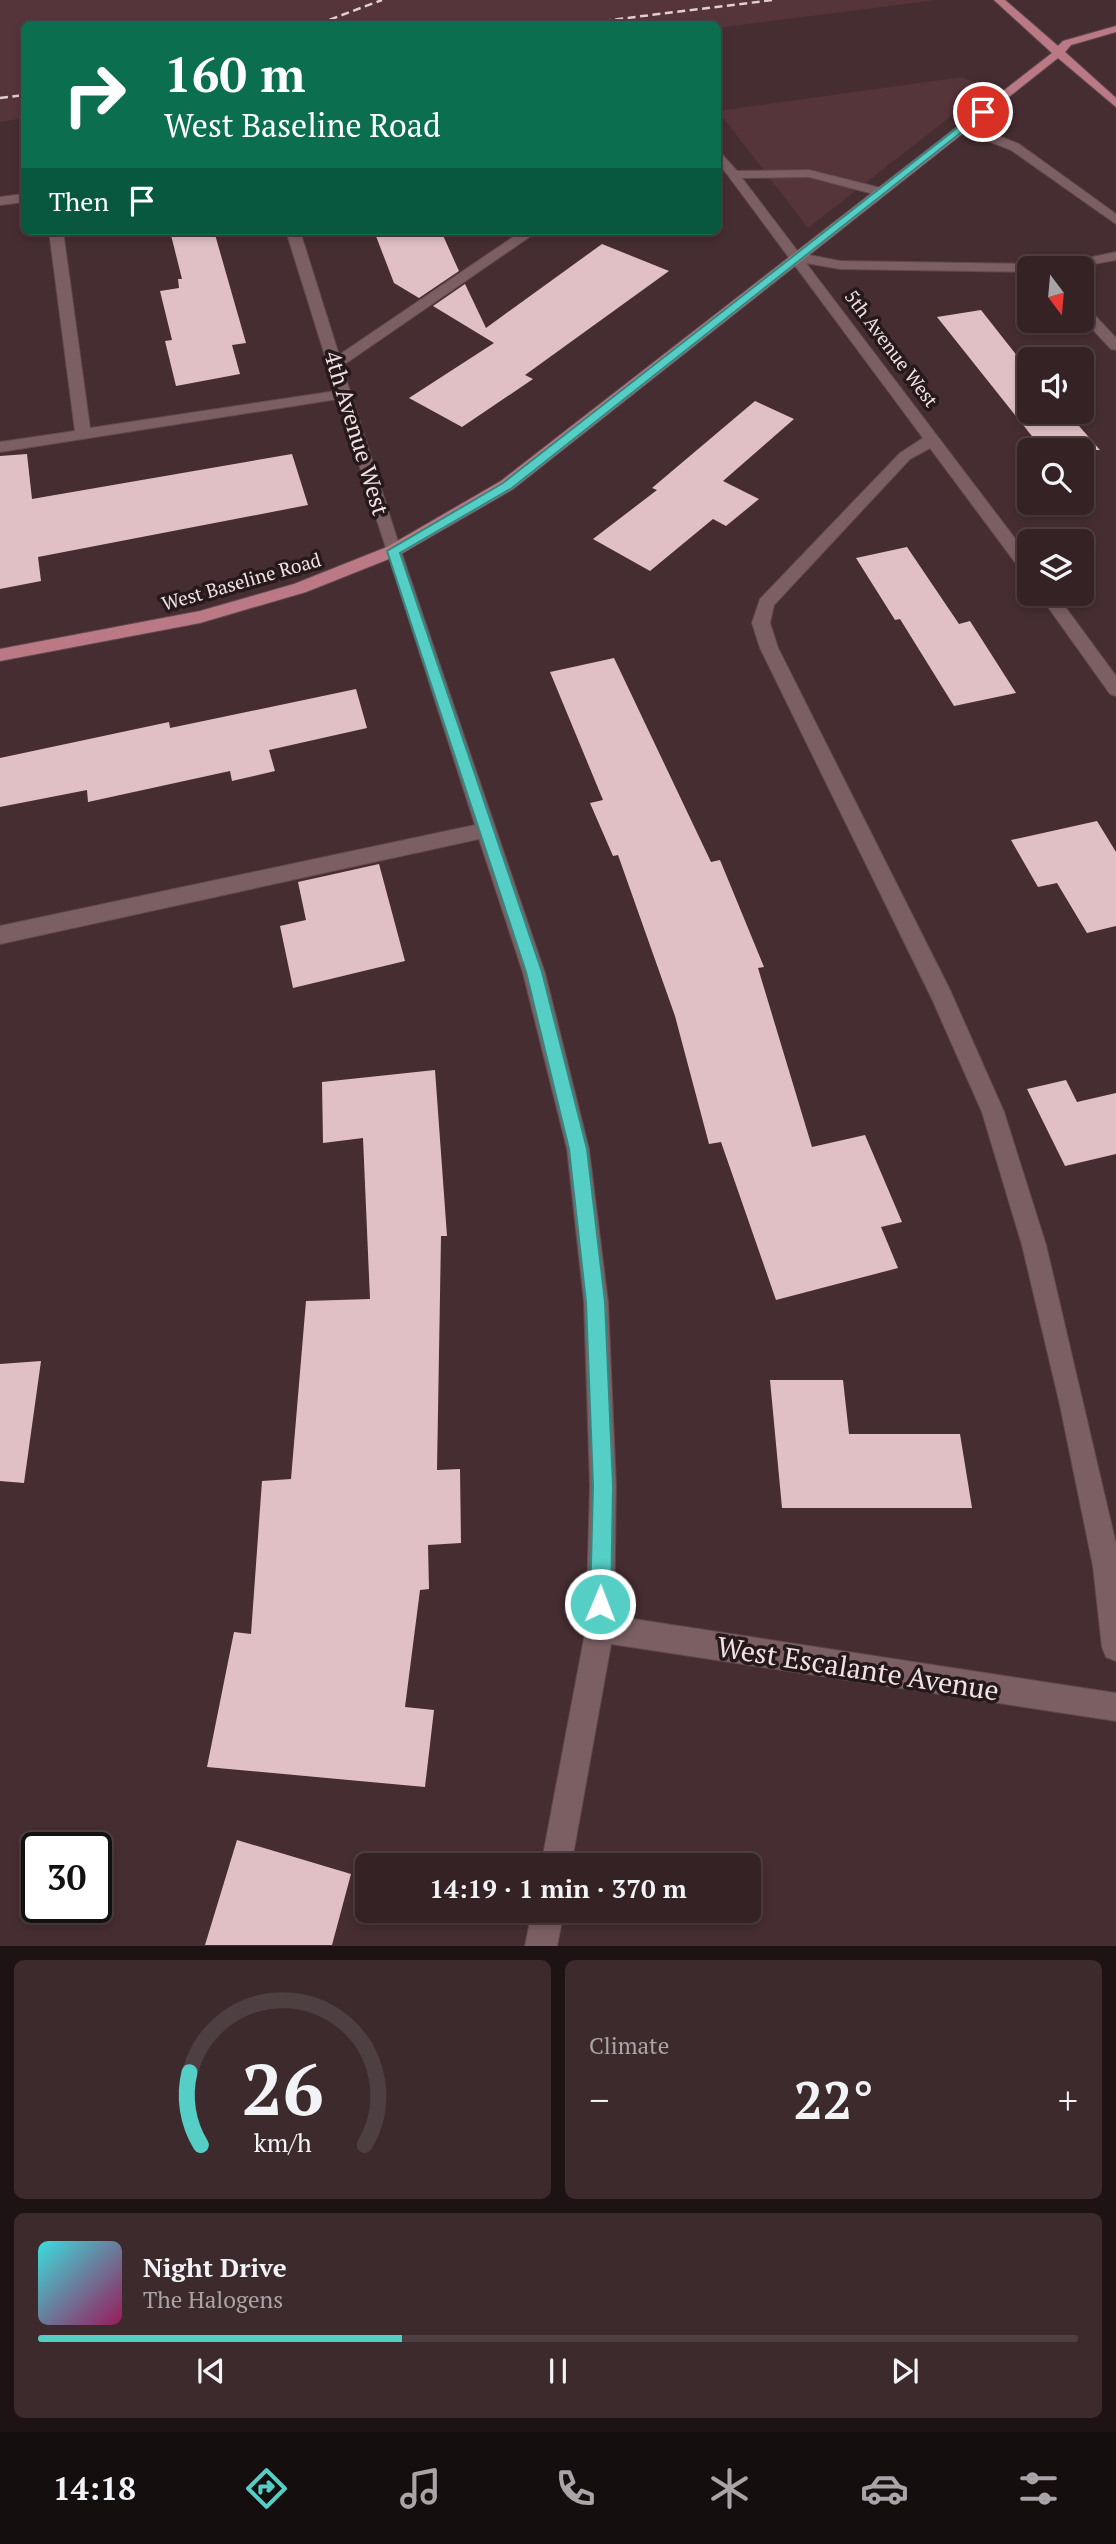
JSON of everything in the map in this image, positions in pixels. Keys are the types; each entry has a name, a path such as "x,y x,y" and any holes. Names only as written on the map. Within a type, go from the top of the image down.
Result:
{"main road":[{"path":"999,0 1116,104"},
{"name":"West Baseline Road","path":"0,655 200,617 300,588 393,551 508,485 1058,53 1067,43 1116,29"}],"street":[{"path":"964,127 1015,147 1116,220"},
{"name":"5th Avenue West","path":"721,158 798,257 1017,553"},
{"path":"734,176 783,170 808,171 881,192"},
{"path":"0,201 21,198"},
{"path":"57,235 83,433"},
{"name":"4th Avenue West","path":"294,235 393,551 534,972 578,1149 597,1328 603,1486 600,1628 558,1853"},
{"path":"336,364 525,235"},
{"path":"1094,260 1116,256"},
{"path":"798,257 840,265 1017,268"},
{"path":"1094,323 1116,346"},
{"path":"0,447 345,394"},
{"path":"933,439 905,456 786,580 766,603 761,623 769,648 942,997 993,1112 1034,1245 1073,1405 1107,1566 1116,1647"},
{"path":"1055,606 1116,689"},
{"path":"0,935 486,830"},
{"name":"West Escalante Avenue","path":"600,1628 1116,1707"},
{"path":"541,1945 546,1923"}],"shaded area":[{"path":"0,0 936,0 721,28 721,21 21,21 21,118 0,122"},
{"path":"962,77 987,88 808,228 721,115 721,111"}],"building":[{"path":"171,235 215,235 246,343 232,345 240,374 176,386 165,341 172,340 160,291 179,288 178,279 182,279"},
{"path":"376,235 443,235 459,271 419,298 394,283"},
{"path":"602,244 669,271 525,375 533,379 462,427 409,398 494,343 433,306 465,284 486,328"},
{"path":"981,310 1017,356 1017,417 937,317"},
{"path":"755,401 794,419 723,481 759,499 726,526 713,519 650,571 593,539 657,490 652,488"},
{"path":"1022,424 1077,424 1090,438 1033,438"},
{"path":"27,454 32,499 292,454 308,505 38,557 41,581 0,589 0,456"},
{"path":"907,547 959,624 970,621 1016,693 954,706 900,619 895,620 856,558"},
{"path":"614,658 711,862 720,860 764,967 758,968 812,1147 865,1135 902,1222 881,1227 898,1268 776,1300 721,1142 709,1144 675,1016 618,855 613,856 590,803 603,800 550,672"},
{"path":"356,689 367,728 269,750 275,771 232,781 230,771 88,802 87,790 0,807 0,758 169,722 170,728"},
{"path":"1097,821 1116,852 1116,926 1087,933 1057,883 1038,887 1011,840"},
{"path":"379,864 405,961 293,988 280,926 306,920 298,882"},
{"path":"435,1070 447,1236 441,1236 437,1470 460,1469 461,1543 428,1545 429,1589 420,1590 405,1707 434,1710 425,1787 207,1767 234,1632 251,1634 262,1481 291,1479 306,1301 370,1299 363,1138 323,1143 322,1082"},
{"path":"1066,1080 1077,1102 1116,1093 1116,1154 1065,1166 1027,1089"},
{"path":"41,1361 24,1483 0,1481 0,1364"},
{"path":"770,1380 843,1380 849,1434 960,1434 972,1508 782,1508"},
{"path":"237,1840 351,1874 332,1945 205,1945"}],"railway":[{"path":"326,21 382,0"},
{"path":"602,21 773,0"},
{"path":"0,98 21,95"}],"route":[{"path":"600,1604 603,1486 596,1302 578,1149 534,972 393,551 508,485 983,112"}]}
